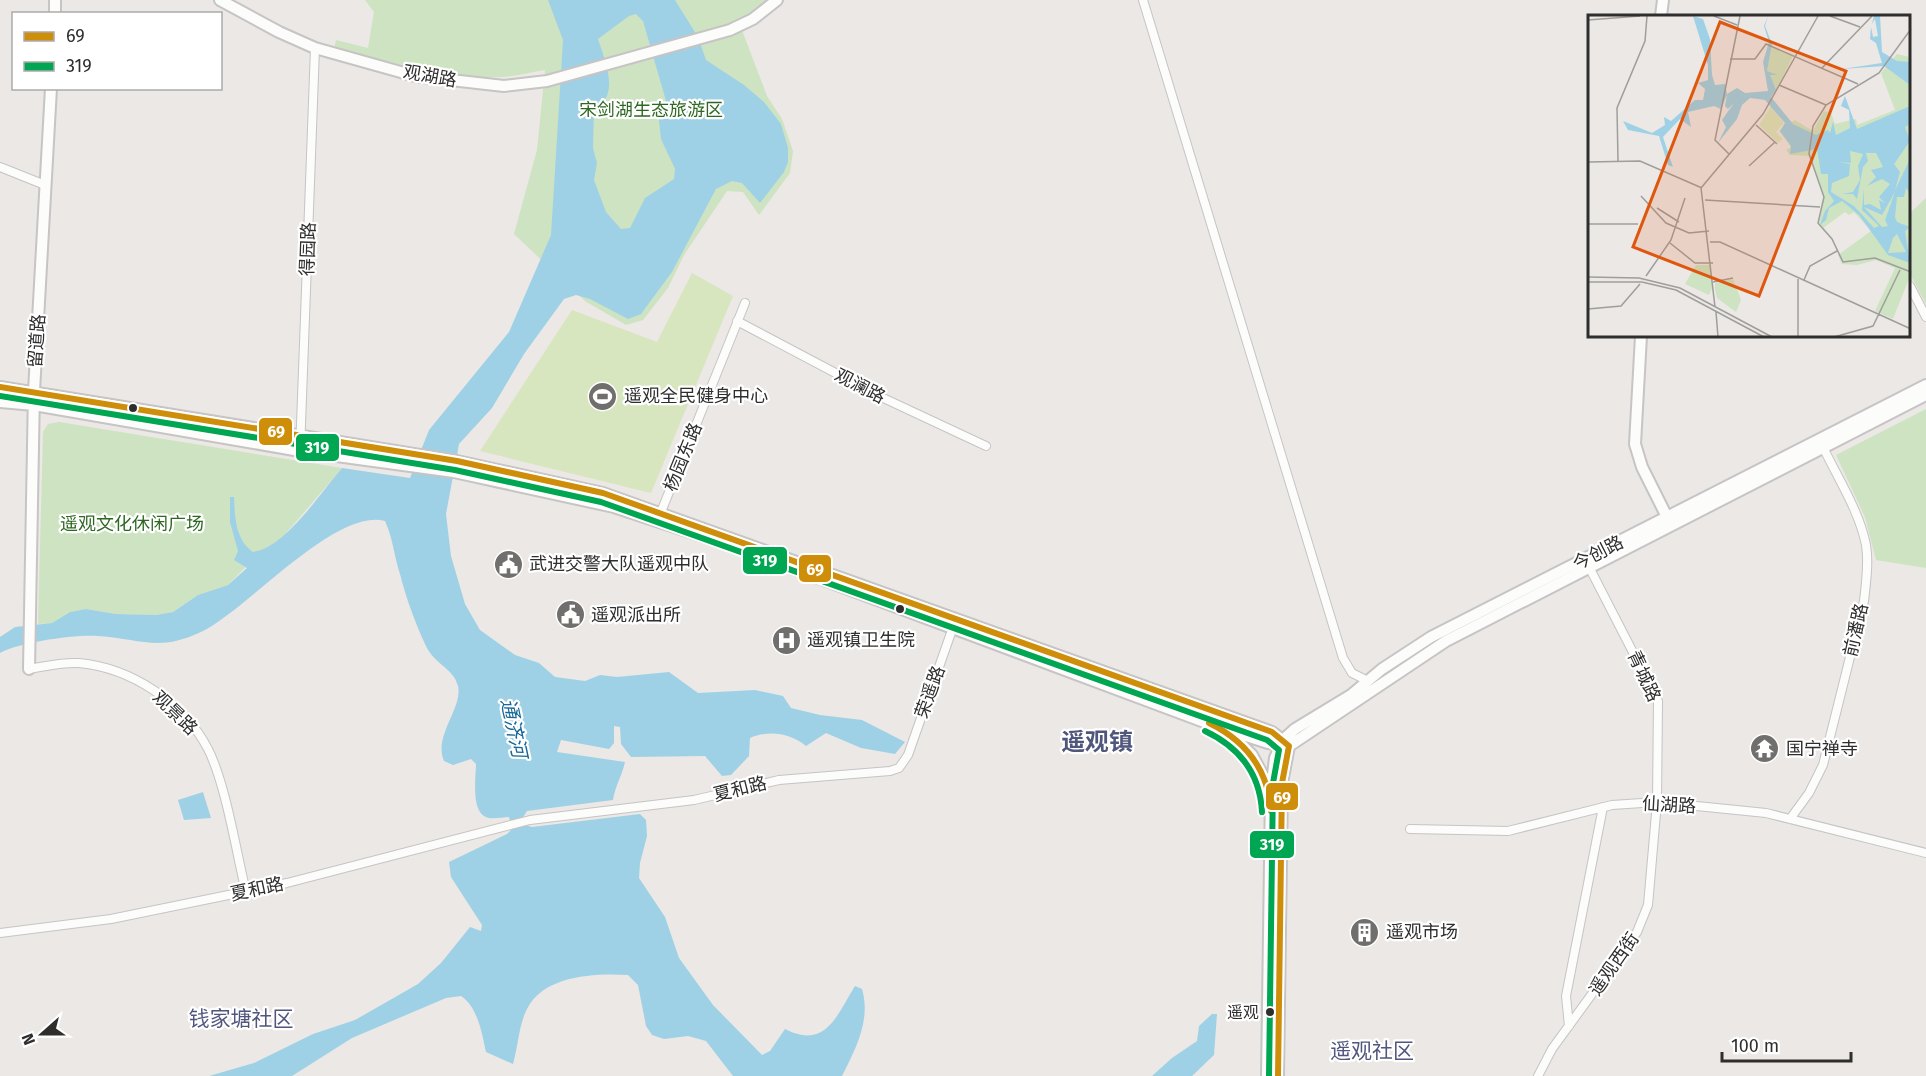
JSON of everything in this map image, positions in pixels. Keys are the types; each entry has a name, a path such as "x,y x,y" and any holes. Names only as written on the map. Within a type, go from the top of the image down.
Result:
{"main road":[{"name":"观湖路","path":"219,0 315,48 415,76 504,86 547,81 730,30 753,19 777,0"},
{"path":"1661,15 1663,0"},
{"name":"留道路","path":"30,663 34,391 51,90"},
{"path":"1641,338 1635,444 1642,467 1667,517"},
{"name":"今创路","path":"1284,744 1295,729 1352,695 1368,681 1431,637 1587,563 1821,443 1926,385"},
{"path":"0,387 301,435 413,461"},
{"name":"今创路","path":"1284,744 1446,641 1667,517 1926,395"},
{"path":"0,402 34,405 300,451 413,461 603,493 1272,732 1284,744 1278,1076"},
{"path":"455,467 614,507 733,546 952,630 1215,726 1284,744"},
{"path":"1215,726 1238,738 1252,755 1271,793"},
{"path":"1267,1076 1271,793 1275,758 1284,744"}],"street":[{"path":"1143,0 1343,658 1352,673 1368,681"},
{"name":"得园路","path":"300,451 315,48"},
{"path":"0,167 45,185"},
{"path":"1911,288 1926,316"},
{"name":"杨园东路","path":"661,512 745,303"},
{"name":"观澜路","path":"737,321 879,396 986,446"},
{"name":"前潘路","path":"1790,819 1809,793 1823,765 1863,601 1867,575 1866,545 1858,520 1821,443"},
{"name":"青城路","path":"1587,563 1658,701 1657,802"},
{"name":"荣遥路","path":"908,755 952,630"},
{"name":"观景路","path":"30,663 58,663 105,668 145,685 175,707 195,728 209,751 219,780 246,892"},
{"name":"夏和路","path":"0,933 111,919 246,892 390,858 530,820 694,800 789,778 890,771 899,768 908,755"},
{"name":"仙湖路","path":"1410,829 1508,831 1603,807 1657,802 1766,813 1926,853"},
{"name":"遥观西街","path":"1538,1076 1569,1026 1637,932 1648,904 1657,802"},
{"path":"1569,1026 1566,996 1603,807"}],"green space":[{"name":"宋剑湖生态旅游区","path":"365,0 771,0 740,25 767,96 782,119 793,151 790,173 759,215 743,192 727,191 684,255 668,288 643,320 626,325 585,301 514,234 537,150 545,70 504,77 461,75 334,49 336,40 368,48 374,12"},
{"path":"1926,198 1926,304 1911,276 1911,212"},
{"name":"遥观全民健身中心","path":"692,273 733,296 651,493 480,451 572,310 657,342"},
{"path":"1926,409 1926,568 1876,560 1865,517 1836,455"},
{"name":"遥观文化休闲广场","path":"59,422 342,468 281,539 261,551 228,585 198,595 173,612 156,615 116,614 86,609 70,612 52,623 38,624 43,432 48,424"}],"water":[{"name":"通济河","path":"548,0 675,0 698,37 706,60 744,85 764,102 781,124 788,148 788,162 784,172 760,203 742,183 732,181 716,189 672,272 641,314 628,319 590,299 576,295 564,299 524,354 492,408 459,444 446,514 451,556 465,604 480,630 515,655 539,663 555,677 585,681 600,675 617,677 669,672 698,693 755,690 783,696 791,708 820,715 862,720 905,742 895,754 861,748 826,733 806,746 793,738 779,734 765,734 750,738 749,756 731,775 722,776 705,756 631,757 621,744 620,727 614,726 614,743 609,749 561,740 557,752 625,762 613,800 527,811 522,819 525,825 532,827 640,814 646,820 647,836 640,863 639,878 665,917 679,958 713,1005 762,1055 770,1051 785,1029 811,1035 829,1026 855,986 862,989 864,1000 865,1012 861,1034 842,1076 733,1076 706,1041 688,1036 664,1039 652,1035 646,1026 638,985 628,975 601,975 572,978 545,989 535,998 522,1022 513,1064 486,1052 481,1029 472,1007 461,996 446,998 352,1038 292,1076 209,1076 254,1063 313,1034 355,1020 418,984 441,963 470,927 481,931 482,925 451,877 449,862 507,834 512,829 509,817 489,818 479,810 475,795 476,764 471,759 453,765 444,761 442,742 456,703 458,686 452,674 433,657 421,636 405,592 385,521 365,521 342,530 317,544 220,620 186,638 150,643 98,636 76,636 20,645 0,653 0,637 15,627 52,623 70,612 86,609 116,614 156,615 173,612 198,595 228,585 247,568 234,560 238,551 230,522 230,497 234,497 239,534 253,552 277,541 290,530 342,468 410,478 429,430 509,332 551,235 563,40","holes":["636,14 643,21 666,101 658,112 661,139 675,169 674,179 645,198 630,228 621,229 606,212 594,180 597,163 593,148 594,109 607,96 609,87 607,67 598,39 629,16"]},
{"path":"203,792 211,818 184,820 178,800"},
{"path":"1212,1014 1217,1014 1214,1055 1192,1076 1152,1076 1172,1058 1197,1041 1199,1026"}],"transit line":[{"name":"69","path":"0,387 457,461 603,493 1272,732 1289,746 1282,783 1278,1076"},
{"name":"319","path":"0,396 455,470 601,502 1267,740 1279,750 1273,783 1269,1076"},
{"name":"69","path":"1209,723 1234,738 1253,758 1265,782 1271,811"},
{"name":"319","path":"1205,731 1228,745 1246,763 1257,785 1262,812"}],"place":[{"name":"遥观全民健身中心","path":"603,396"},
{"name":"武进交警大队遥观中队","path":"508,564"},
{"name":"遥观派出所","path":"570,615"},
{"name":"遥观镇卫生院","path":"786,640"},
{"name":"国宁禅寺","path":"1765,749"},
{"name":"遥观市场","path":"1365,932"},
{"name":"遥观","path":"1270,1012"}],"district":[{"name":"遥观镇","path":"1097,742"},
{"name":"钱家塘社区","path":"241,1019"},
{"name":"遥观社区","path":"1372,1051"}]}
